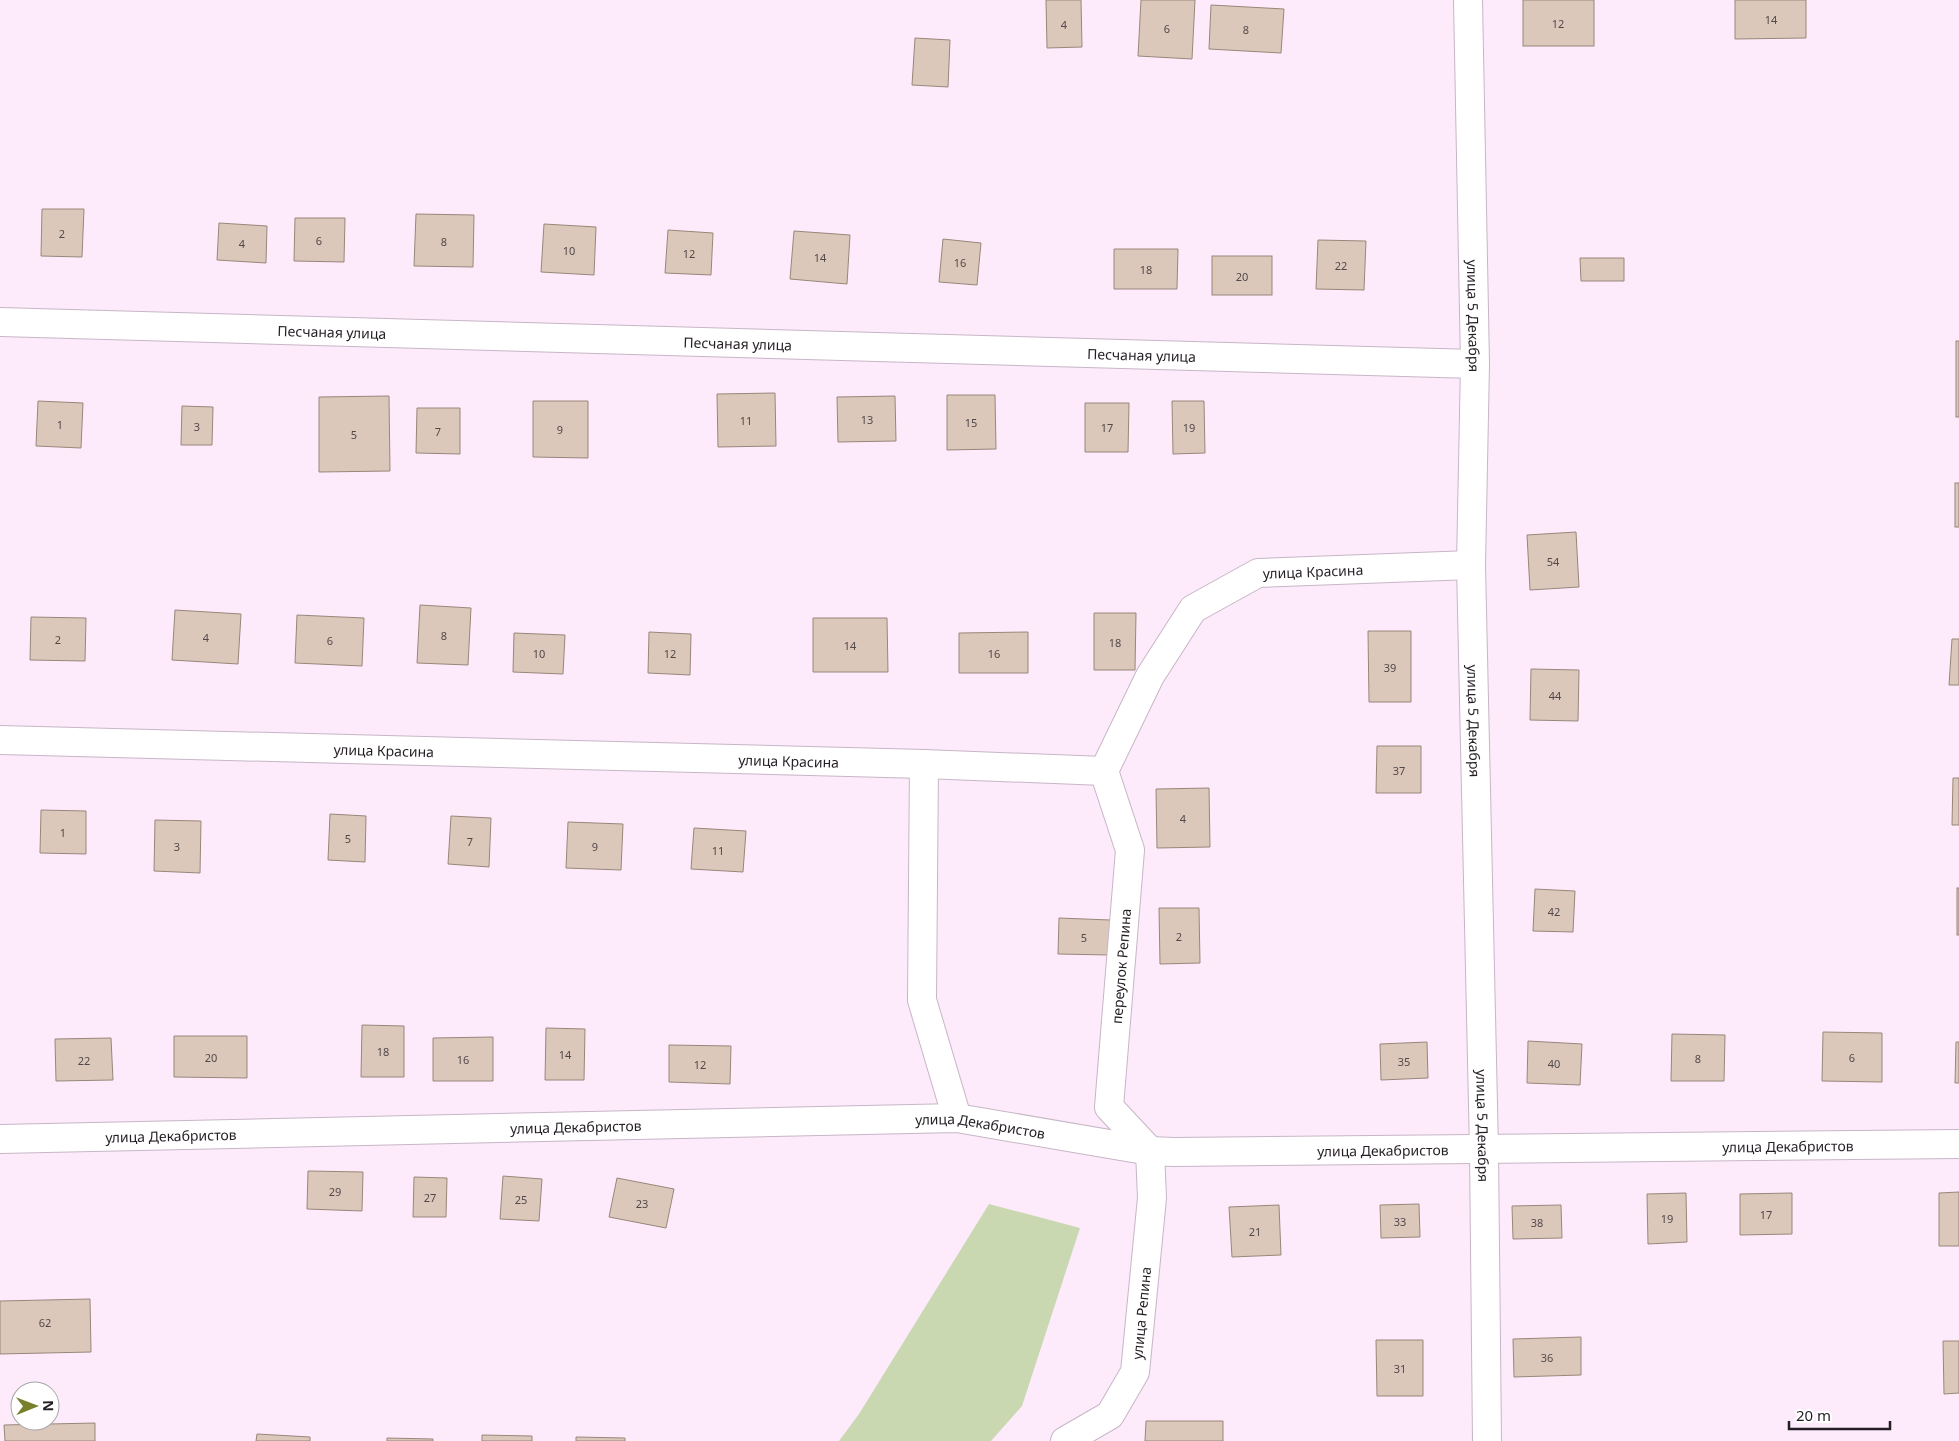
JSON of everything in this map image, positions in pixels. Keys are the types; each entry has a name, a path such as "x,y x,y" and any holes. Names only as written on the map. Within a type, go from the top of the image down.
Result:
{"street":[{"name":"улица 5 Декабря","path":"1468,0 1475,364 1471,565 1484,1150 1487,1441"},
{"name":"Песчаная улица","path":"0,322 1475,364"},
{"name":"улица Красина","path":"0,740 924,764 1104,771 1150,676 1194,608 1258,573 1471,565"},
{"path":"924,764 922,1000 957,1118"},
{"name":"переулок Репина","path":"1104,771 1130,850 1109,1107 1150,1151"},
{"name":"улица Декабристов","path":"0,1139 957,1118 1150,1151 1484,1150 1959,1144"},
{"name":"улица Репина","path":"1065,1441 1110,1415 1135,1372 1152,1198 1150,1151"}],"green space":[{"path":"989,1204 1080,1228 1022,1406 991,1441 839,1441 859,1414"}],"building":[{"path":"1046,0 1081,0 1082,47 1047,48"},
{"path":"1141,0 1195,0 1192,59 1138,56"},
{"path":"1523,0 1594,0 1594,46 1523,46"},
{"path":"1735,0 1806,0 1806,38 1735,39"},
{"path":"1211,5 1284,9 1281,53 1209,49"},
{"path":"915,38 950,40 948,87 912,85"},
{"path":"42,209 84,209 82,257 41,256"},
{"path":"416,214 474,215 473,267 414,266"},
{"path":"295,218 345,218 344,262 294,261"},
{"path":"219,223 267,226 266,263 217,260"},
{"path":"544,224 596,227 594,275 541,272"},
{"path":"668,230 713,233 711,275 665,273"},
{"path":"794,231 850,235 847,284 790,279"},
{"path":"943,239 981,243 977,285 939,282"},
{"path":"1318,240 1366,241 1364,290 1316,289"},
{"path":"1114,249 1178,249 1177,289 1114,289"},
{"path":"1212,256 1272,256 1272,295 1212,295"},
{"path":"1580,258 1624,258 1624,281 1581,281"},
{"path":"1956,341 1959,341 1959,417 1956,417"},
{"path":"775,393 776,446 718,447 717,394"},
{"path":"947,395 995,395 996,449 947,450"},
{"path":"389,396 390,471 319,472 319,397"},
{"path":"895,396 896,441 838,442 837,397"},
{"path":"38,401 83,403 81,448 36,446"},
{"path":"533,401 588,401 588,458 533,457"},
{"path":"1172,401 1204,401 1205,453 1173,454"},
{"path":"1085,403 1129,403 1128,452 1085,452"},
{"path":"182,406 213,407 212,445 181,445"},
{"path":"417,408 460,408 460,454 416,453"},
{"path":"1955,483 1959,483 1959,527 1955,527"},
{"path":"1576,532 1579,587 1530,590 1527,535"},
{"path":"420,605 471,608 468,665 417,663"},
{"path":"175,610 241,614 238,664 172,660"},
{"path":"1094,613 1136,613 1135,670 1094,670"},
{"path":"297,615 364,618 362,666 295,663"},
{"path":"31,617 86,618 85,661 30,660"},
{"path":"813,618 887,618 888,672 813,672"},
{"path":"1368,631 1411,631 1411,702 1369,702"},
{"path":"649,632 691,634 690,675 648,673"},
{"path":"1028,632 1028,673 959,673 959,633"},
{"path":"514,633 565,635 563,674 513,672"},
{"path":"1952,639 1959,639 1959,685 1949,685"},
{"path":"1531,669 1579,670 1578,721 1530,720"},
{"path":"1377,746 1421,746 1421,793 1376,793"},
{"path":"1953,778 1959,778 1959,825 1952,825"},
{"path":"1209,788 1210,847 1157,848 1156,789"},
{"path":"41,810 86,811 86,854 40,853"},
{"path":"330,814 366,816 365,862 328,860"},
{"path":"451,816 491,818 489,867 448,864"},
{"path":"155,820 201,821 200,873 154,871"},
{"path":"568,822 623,824 621,870 566,868"},
{"path":"694,828 746,831 743,872 691,869"},
{"path":"1957,888 1959,888 1959,935 1957,935"},
{"path":"1535,889 1575,891 1573,932 1533,931"},
{"path":"1159,908 1199,908 1200,963 1160,964"},
{"path":"1059,918 1110,920 1109,955 1058,954"},
{"path":"362,1025 404,1026 404,1077 361,1077"},
{"path":"546,1028 585,1029 584,1080 545,1080"},
{"path":"1823,1032 1882,1033 1882,1082 1822,1081"},
{"path":"1672,1034 1725,1035 1724,1081 1671,1081"},
{"path":"174,1036 247,1036 247,1078 174,1077"},
{"path":"493,1037 493,1081 433,1081 433,1038"},
{"path":"111,1038 113,1080 56,1081 55,1039"},
{"path":"1528,1041 1582,1044 1580,1085 1527,1083"},
{"path":"1427,1042 1428,1078 1381,1080 1380,1044"},
{"path":"1956,1042 1959,1042 1959,1083 1955,1083"},
{"path":"669,1045 731,1046 730,1084 669,1082"},
{"path":"308,1171 363,1172 362,1211 307,1209"},
{"path":"503,1176 542,1179 539,1221 500,1219"},
{"path":"414,1177 447,1178 446,1217 413,1217"},
{"path":"617,1178 674,1189 666,1228 609,1217"},
{"path":"1959,1192 1959,1246 1939,1246 1939,1193"},
{"path":"1686,1193 1687,1242 1648,1244 1647,1194"},
{"path":"1792,1193 1792,1234 1740,1235 1740,1194"},
{"path":"1419,1204 1420,1237 1381,1238 1380,1205"},
{"path":"1279,1205 1281,1255 1232,1257 1229,1207"},
{"path":"1561,1205 1562,1238 1513,1239 1512,1206"},
{"path":"90,1299 91,1352 0,1354 0,1301"},
{"path":"1581,1337 1581,1375 1514,1377 1513,1339"},
{"path":"1376,1340 1423,1340 1423,1396 1377,1396"},
{"path":"1943,1341 1959,1341 1959,1393 1944,1394"},
{"path":"1146,1421 1223,1421 1223,1441 1145,1441"},
{"path":"95,1423 95,1441 5,1441 4,1425 10,1425 10,1431 60,1431 60,1424"},
{"path":"257,1434 310,1437 310,1441 256,1441"},
{"path":"482,1435 532,1436 532,1441 482,1441"},
{"path":"576,1437 625,1438 625,1441 576,1441"},
{"path":"387,1438 433,1439 433,1441 387,1441"}]}
